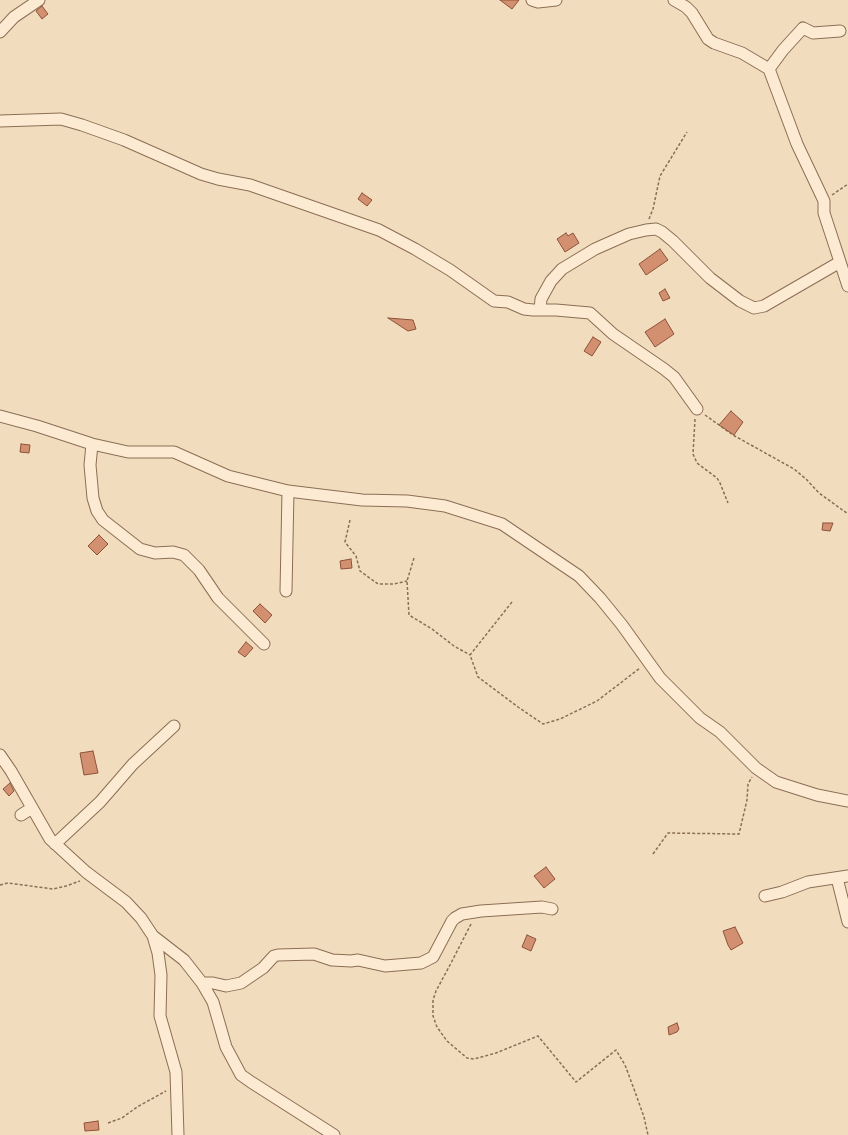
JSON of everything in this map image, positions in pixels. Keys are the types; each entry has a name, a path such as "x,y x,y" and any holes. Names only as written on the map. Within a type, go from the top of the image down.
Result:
{"street":[{"path":"0,32 14,18 39,0"},
{"path":"532,0 538,2 556,0"},
{"path":"674,0 692,12 708,39 714,43 742,53 769,70 797,144 824,201 824,213 848,286"},
{"path":"769,70 783,50 803,28 813,33 840,31"},
{"path":"0,121 61,119 82,125 124,140 201,174 250,185 379,230 450,270 494,301 508,302 524,309 590,314 618,338 664,368 674,377 697,409"},
{"path":"540,310 540,299 551,281 562,269 595,249 629,234 646,230 656,229 662,232 710,278 740,300 754,308 764,306 840,262"},
{"path":"0,416 37,426 92,444 128,452 174,452 228,476 288,491 362,500 407,501 445,506 502,524 579,576 600,598 622,625 660,678 700,718 720,732 756,768 776,782 817,795 848,800"},
{"path":"92,444 90,465 93,498 97,511 103,520 140,549 155,553 172,552 184,555 198,570 218,598 264,644"},
{"path":"286,591 288,491"},
{"path":"55,844 100,802 133,764 174,726"},
{"path":"0,755 11,771 50,839 86,872 126,902 141,918 153,936 162,975 160,1016 176,1072 178,1135"},
{"path":"21,815 32,808"},
{"path":"765,896 782,892 808,882 848,876"},
{"path":"837,878 848,922"},
{"path":"202,983 213,983 226,986 241,983 257,972 274,956 278,955 314,954 332,960 358,960 385,966 421,963 433,957 455,918 462,914 481,911 542,907 552,909"},
{"path":"153,936 184,960 202,983 213,1002 226,1047 241,1075 334,1135"}],"path":[{"path":"648,220 651,216 660,176 687,132"},
{"path":"824,201 848,184"},
{"path":"728,503 717,478 697,463 693,454 695,415 697,409 733,435 794,470 806,479 819,493 848,514"},
{"path":"350,520 345,542 356,556 360,571 378,584 394,584 406,581"},
{"path":"414,558 406,581 409,615 432,629 454,646 470,655 478,677 518,707 544,724 560,719 597,700 648,663"},
{"path":"470,655 512,602"},
{"path":"653,854 668,833 739,834 747,800 748,784 756,768"},
{"path":"0,885 8,883 53,889 80,882 86,872"},
{"path":"467,914 471,918 472,923 436,991 433,1000 433,1016 437,1027 447,1041 468,1058 474,1059 496,1053 538,1036 576,1082 616,1050 625,1065 644,1117 648,1135"},
{"path":"108,1123 122,1118 161,1093 169,1090 177,1090"}],"building":[{"path":"500,0 519,0 512,9"},
{"path":"42,6 48,14 42,19 36,11"},
{"path":"362,193 372,200 367,206 358,199"},
{"path":"566,233 568,236 573,233 579,243 565,252 557,239"},
{"path":"660,249 668,260 646,275 639,264"},
{"path":"665,289 670,298 663,301 659,293"},
{"path":"388,318 413,320 416,329 408,331"},
{"path":"665,319 674,334 655,347 645,332"},
{"path":"593,337 601,342 592,356 584,351"},
{"path":"731,411 743,422 734,435 719,425"},
{"path":"21,444 30,445 29,453 20,452"},
{"path":"823,523 833,523 830,531 822,530"},
{"path":"99,535 108,544 97,555 88,546"},
{"path":"351,559 352,568 341,569 340,561"},
{"path":"260,604 272,615 265,623 253,611"},
{"path":"246,642 253,648 245,657 238,652"},
{"path":"93,751 98,773 84,775 80,753"},
{"path":"10,783 14,791 9,796 3,789"},
{"path":"546,867 555,879 544,888 534,876"},
{"path":"735,927 743,943 731,950 723,931"},
{"path":"527,935 536,939 531,951 522,947"},
{"path":"677,1023 679,1029 677,1032 669,1035 668,1027"},
{"path":"98,1121 99,1130 85,1131 84,1123"}]}
